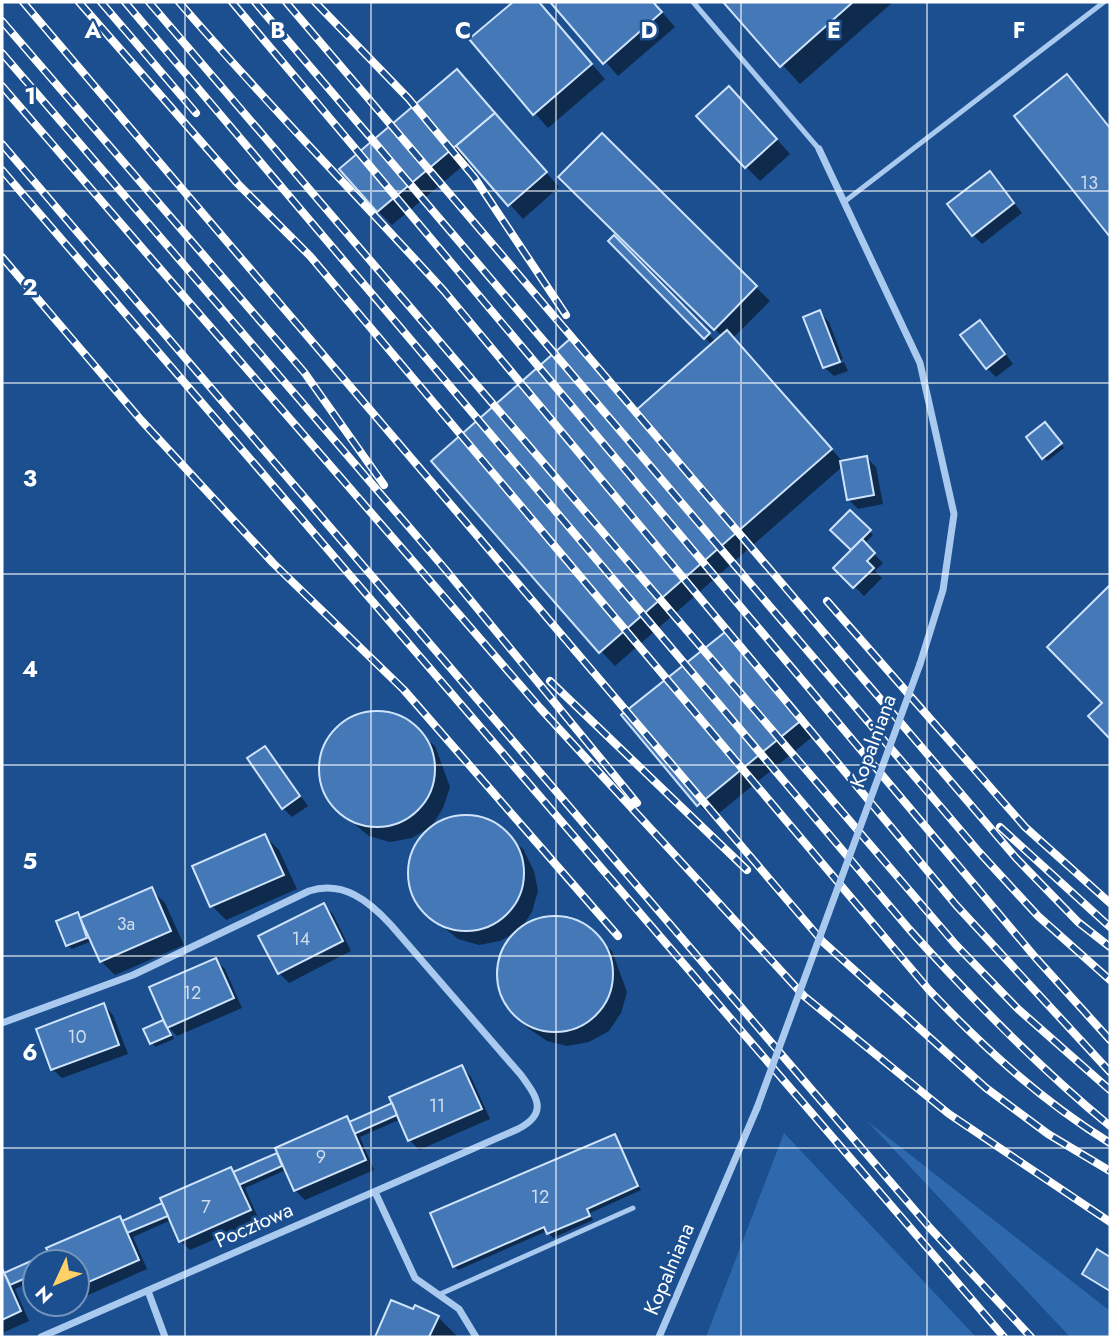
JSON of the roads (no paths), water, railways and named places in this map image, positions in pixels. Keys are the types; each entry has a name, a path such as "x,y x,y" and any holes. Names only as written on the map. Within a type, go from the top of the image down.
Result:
{"street":[{"name":"Kopalniana","path":"659,1337 757,1108 920,664 943,590 954,514 920,363 819,149"},
{"name":"Pocztowa","path":"2,1023 133,975 309,891 324,887 341,888 371,905 391,925 520,1075 537,1099 537,1113 518,1129 41,1337"},
{"path":"375,1192 415,1278 459,1309 476,1337"},
{"path":"148,1291 165,1337"}],"lane":[{"path":"692,2 819,149"},
{"path":"844,202 1104,2"},
{"path":"438,1295 633,1208"}],"railway":[{"path":"23,2 823,942 986,1088 1048,1134 1110,1171"},
{"path":"79,2 238,184 310,256 929,990 1037,1091 1110,1143"},
{"path":"101,2 196,113"},
{"path":"125,2 909,929 1006,1031 1110,1126"},
{"path":"149,2 956,945 1018,1009 1110,1090"},
{"path":"179,2 444,291 956,905 1110,1072"},
{"path":"232,2 1035,957 1110,1040"},
{"path":"255,2 979,852 1038,916 1110,980"},
{"path":"286,2 1016,858 1078,922 1110,947"},
{"path":"315,2 408,98 474,177 566,315"},
{"path":"2,21 304,372 384,485"},
{"path":"2,53 445,569 637,803"},
{"path":"2,86 540,708 804,996 949,1114 1110,1222"},
{"path":"2,144 930,1228 1031,1337"},
{"path":"2,170 1004,1337"},
{"path":"2,257 141,420 273,563 404,690 618,936"},
{"path":"827,601 1025,827 1110,903"},
{"path":"550,681 747,870"},
{"path":"1000,827 1110,927"}]}
